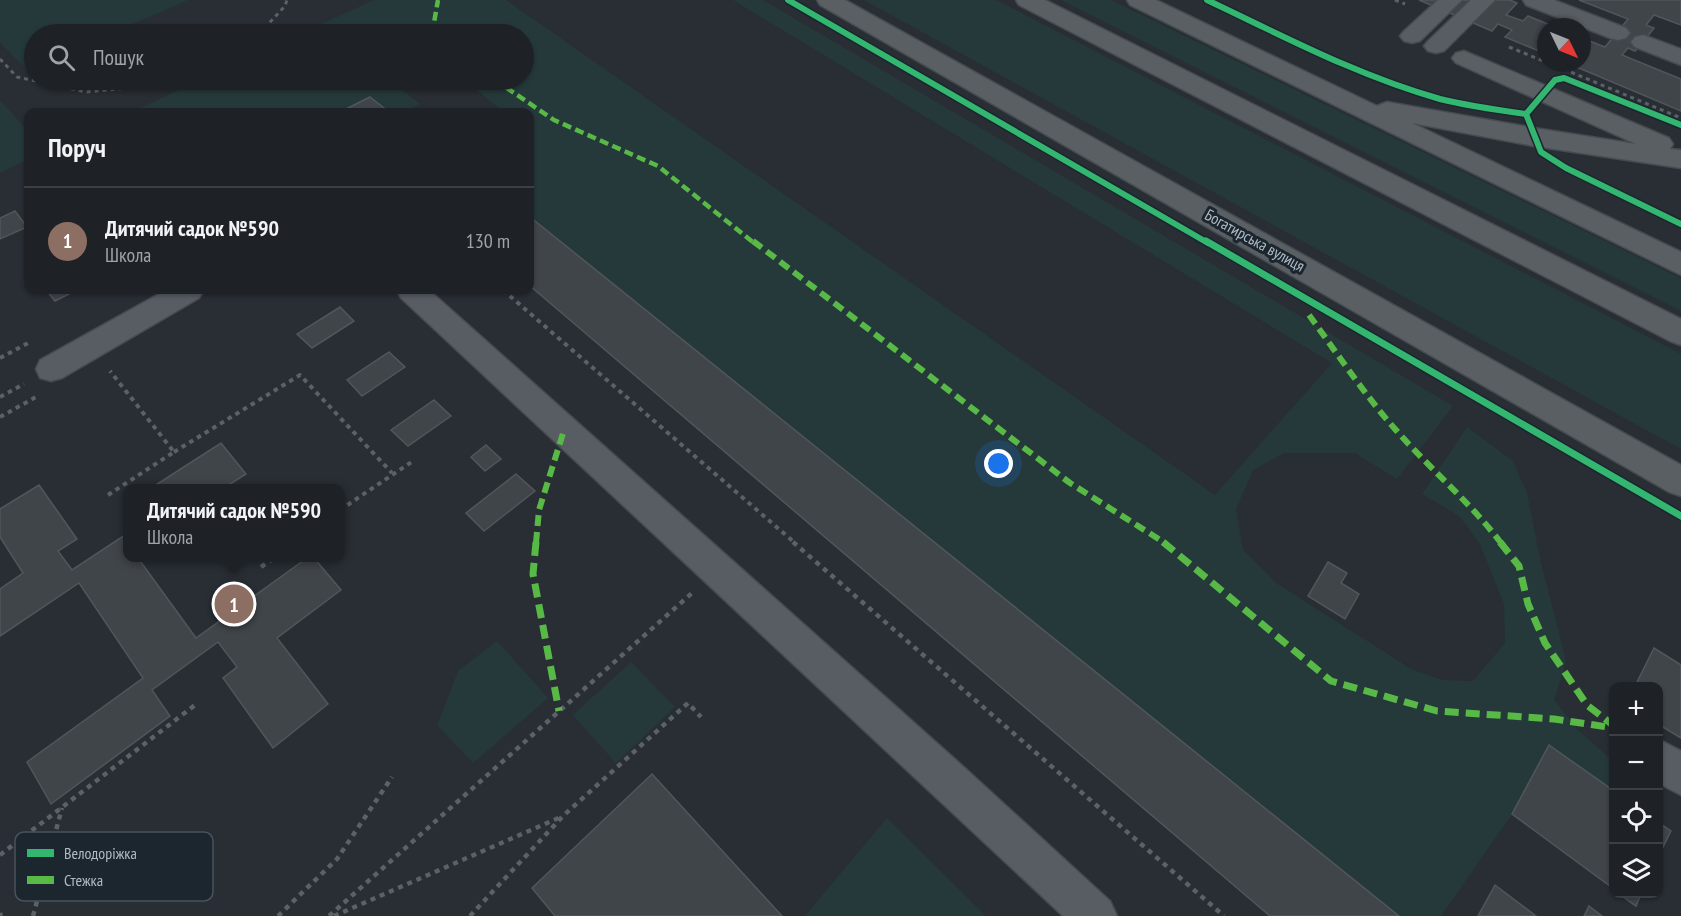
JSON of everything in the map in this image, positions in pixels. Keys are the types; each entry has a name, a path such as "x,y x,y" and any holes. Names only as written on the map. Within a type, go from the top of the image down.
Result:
{"main road":[{"name":"Богатирська вулиця","path":"828,0 1681,482"},
{"path":"1027,0 1681,333"},
{"path":"1138,0 1681,264"},
{"path":"1464,58 1681,154"},
{"path":"1347,102 1534,137 1681,159"}],"lane":[{"path":"1426,0 1403,32 1451,0"},
{"path":"1436,46 1484,0"},
{"path":"1534,0 1618,33"},
{"path":"1643,42 1681,58"},
{"path":"46,382 183,294"},
{"path":"415,294 1095,916"},
{"path":"1663,762 1681,774"}],"path":[{"path":"268,24 285,6 287,0"},
{"path":"0,59 17,77 24,79"},
{"path":"1571,72 1681,118"},
{"path":"1545,93 1555,80 1564,78 1681,125"},
{"path":"77,90 86,92 107,90"},
{"path":"1577,174 1681,224"},
{"path":"508,294 1224,916"},
{"path":"0,358 30,342"},
{"path":"109,369 174,452"},
{"path":"125,484 300,375 392,473"},
{"path":"0,417 46,382"},
{"path":"345,506 413,461"},
{"path":"108,495 123,485"},
{"path":"261,567 268,562"},
{"path":"332,916 718,569"},
{"path":"470,916 563,816 688,703 701,717"},
{"path":"30,832 195,705"},
{"path":"278,916 338,859 392,777"},
{"path":"56,832 62,808"},
{"path":"332,916 563,816"},
{"path":"0,855 15,844"},
{"path":"33,916 37,901"}],"green space":[{"path":"0,0 188,0 133,24 24,24 24,67 0,42"},
{"path":"374,0 506,0 1215,495 1332,363 733,0 763,0 1453,406 1397,479 1355,453 1284,453 1253,470 1236,509 1243,550 1276,583 1411,669 1442,680 1473,681 1505,643 1504,604 1480,544 1459,516 1422,494 1467,427 1513,461 1527,493 1540,559 1566,661 1554,700 1578,730 1609,757 1609,788 1549,746 1512,814 1441,916 1399,916 534,220 534,108 499,108 476,90 534,90 534,24 321,24"},
{"path":"864,0 996,0 1681,354 1681,449"},
{"path":"1061,0 1111,0 1681,278 1681,311"},
{"path":"179,90 402,90 420,104 411,108 385,108 370,97 348,108 140,108"},
{"path":"0,100 24,127 24,161 0,173"},
{"path":"497,641 548,698 473,763 437,725 458,671"},
{"path":"631,662 675,707 616,763 573,715"},
{"path":"887,818 898,829 986,916 805,916"}],"building":[{"path":"1419,0 1510,0 1517,3 1506,15 1523,21 1528,16 1537,20 1537,50 1505,37 1512,30 1498,24 1492,31"},
{"path":"1579,0 1681,0 1681,25 1654,15 1646,25 1654,28 1643,42 1635,51 1628,48 1622,55 1681,79 1681,111 1588,72 1591,72 1591,42 1605,47 1628,19"},
{"path":"370,97 384,108 348,108"},
{"path":"15,211 24,223 24,228 0,239 0,218"},
{"path":"534,220 1399,916 1270,916 534,289"},
{"path":"49,294 69,294 55,301"},
{"path":"340,307 354,321 312,348 297,334"},
{"path":"389,352 405,367 362,396 347,380"},
{"path":"434,400 451,416 408,446 391,430"},
{"path":"221,443 246,474 230,484 157,484"},
{"path":"486,445 501,459 485,471 471,457"},
{"path":"516,474 535,491 484,531 466,513"},
{"path":"39,485 77,539 58,551 72,570 123,536 123,562 141,562 196,638 301,562 317,562 341,590 277,638 328,704 273,748 223,678 237,667 218,642 152,690 170,716 51,804 27,762 143,678 79,583 0,636 0,589 23,573 0,537 0,509"},
{"path":"1328,562 1347,573 1341,583 1359,594 1345,619 1308,596"},
{"path":"1654,648 1681,665 1681,738 1663,727 1663,682 1637,682"},
{"path":"1549,745 1609,787 1609,885 1512,814"},
{"path":"652,774 782,916 555,916 532,888"},
{"path":"1663,825 1671,831 1663,847"},
{"path":"1495,885 1536,916 1478,916"},
{"path":"1625,898 1639,898 1636,906"},
{"path":"1589,906 1602,916 1584,916"}],"marked path":[{"path":"434,24 438,0"},
{"path":"510,90 554,120 658,166 796,276 1070,483 1163,542 1331,681 1437,711 1554,719 1609,727"},
{"path":"1309,315 1393,427 1445,484 1484,521 1519,566 1528,604 1545,643 1587,705 1609,722"},
{"path":"559,711 533,574 539,510 564,430"}],"cycle path":[{"path":"788,0 1681,516"},
{"path":"1207,0 1323,55 1401,86 1441,99 1526,114"},
{"path":"1681,125 1564,78 1555,80 1526,114 1541,152 1566,168 1681,224"}],"place":[{"name":"Дитячий садок №590","path":"234,604"}]}
